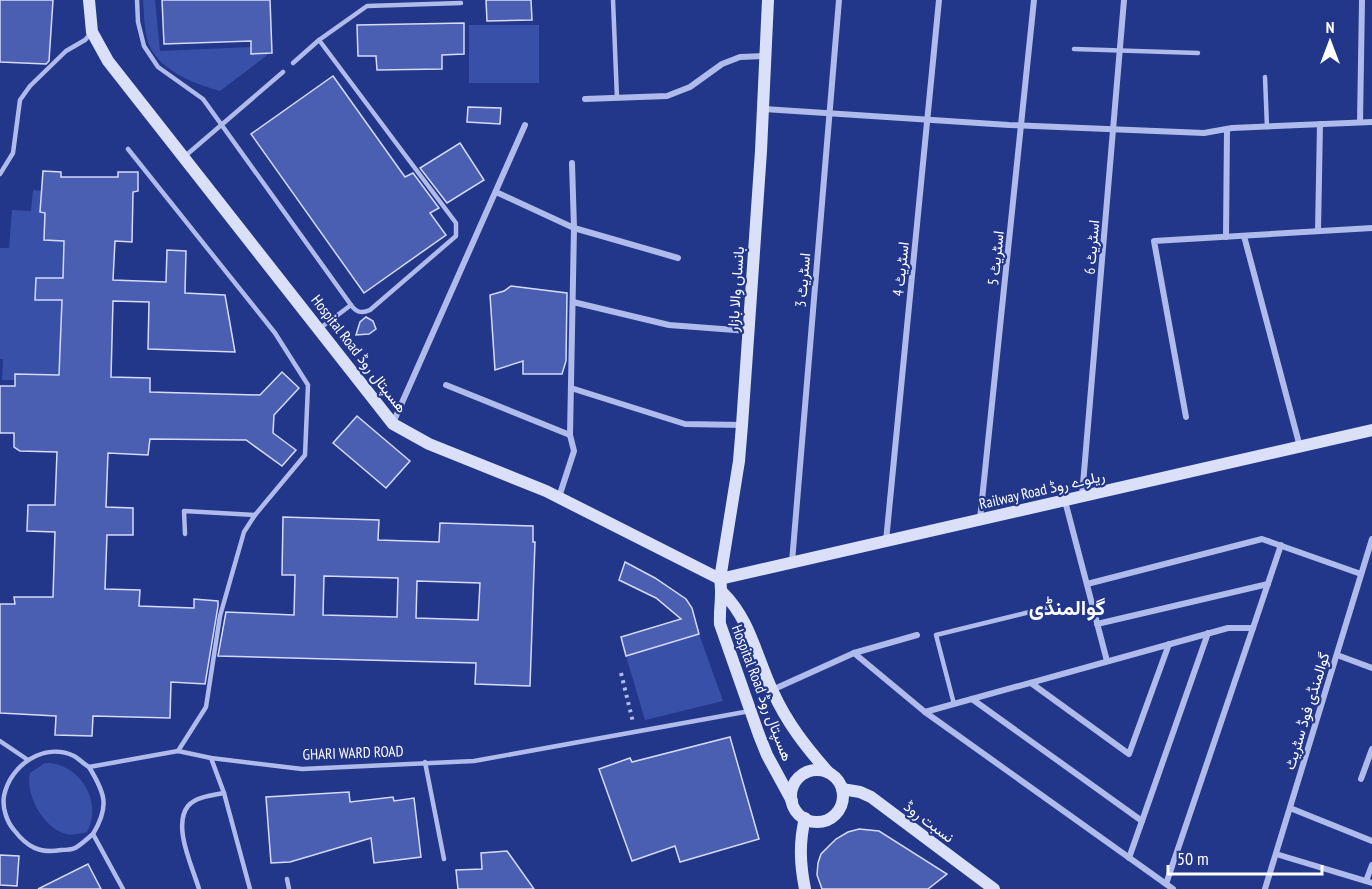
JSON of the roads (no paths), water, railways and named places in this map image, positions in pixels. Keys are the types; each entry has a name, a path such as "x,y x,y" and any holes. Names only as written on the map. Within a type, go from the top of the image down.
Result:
{"main road":[{"name":"Hospital Road ھسپتال روڈ","path":"89,0 92,32 108,61 182,159 393,424 429,444 559,497 720,579 723,593 719,608 720,624 767,755 792,801"},
{"name":"بانساں والا بازار","path":"720,579 739,461 742,425 764,109 768,0"},
{"name":"Railway Road ریلوے روڈ","path":"720,579 1372,430"},
{"name":"Hospital Road ھسپتال روڈ","path":"723,593 742,617 771,690 785,718 828,772"},
{"path":"820,770 828,772 835,776 842,789 842,804 833,816 819,821 805,818 799,814 792,801 794,784 805,773 820,770"},
{"name":"نسبت روڈ","path":"842,789 860,792 871,797 985,887"},
{"path":"805,818 800,840 805,889"}],"street":[{"name":"اسٹریٹ 3","path":"792,562 839,0"},
{"name":"اسٹریٹ 4","path":"886,541 939,0"},
{"name":"اسٹریٹ 5","path":"980,519 1034,0"},
{"name":"اسٹریٹ 6","path":"1082,496 1124,0"},
{"path":"1360,122 1362,0"},
{"path":"585,99 667,96 690,87 722,64 740,57 765,56"},
{"path":"764,109 1022,126 1204,133 1267,126 1372,123"},
{"path":"1318,231 1320,124"},
{"path":"393,424 525,125"},
{"path":"1226,237 1227,129"},
{"path":"559,497 574,451 570,435 574,228 572,163"},
{"path":"496,192 574,228 678,258"},
{"path":"1186,417 1154,241 1372,228"},
{"path":"1244,236 1300,447"},
{"path":"573,302 669,325 748,331"},
{"path":"446,385 570,435"},
{"path":"571,388 685,424 742,425"},
{"path":"1065,500 1107,661"},
{"path":"1086,584 1262,539 1361,574"},
{"name":"گوالمنڈی فوڈ سٹریٹ","path":"1265,889 1372,539"},
{"path":"1166,884 1281,546"},
{"path":"1096,624 1268,584"},
{"path":"925,712 1208,633 1228,628 1253,628"},
{"path":"1129,858 1208,633"},
{"path":"771,690 854,653 917,635"},
{"path":"1031,683 1130,754 1169,645"},
{"path":"854,653 925,712 1173,889"},
{"path":"1337,655 1372,668"},
{"path":"972,699 1142,821"},
{"path":"1361,779 1372,749"},
{"path":"1290,808 1372,841"},
{"path":"1276,854 1369,882 1372,865"}],"lane":[{"path":"137,0 138,22 144,46 158,67 203,99 351,305 359,312 370,310 456,236 457,228 456,223 319,40"},
{"path":"613,0 616,98"},
{"path":"293,63 319,40 367,6 462,3"},
{"path":"0,174 13,153 20,100 30,86 66,51 85,40 92,32"},
{"path":"1074,49 1198,53"},
{"path":"182,159 283,72"},
{"path":"1265,77 1267,126"},
{"path":"128,149 275,333 308,385 305,455 255,515 244,532 220,616 206,707 178,751"},
{"path":"319,329 351,305"},
{"path":"185,534 184,512 255,515"},
{"path":"954,704 936,635 1050,607"},
{"name":"GHARI WARD ROAD","path":"89,767 178,751 211,758 302,769 483,760 750,711"},
{"path":"0,741 28,760"},
{"path":"58,752 74,756 89,767 102,789 104,803 100,823 93,834 74,848 49,852 35,849 23,842 8,822 4,797 12,775 28,760 44,753 58,752"},
{"path":"211,758 224,793 250,889"},
{"path":"425,762 444,859"},
{"path":"200,889 182,836 182,821 188,806 195,801 224,793"},
{"path":"93,834 123,889"},
{"path":"287,879 289,889"}],"district":[{"name":"گوالمنڈی","path":"1067,608"}]}
